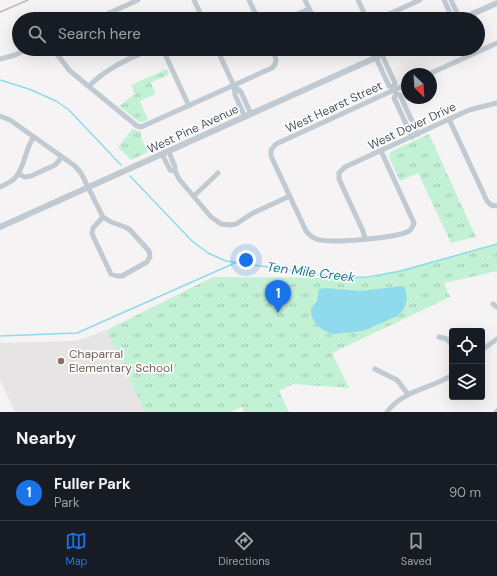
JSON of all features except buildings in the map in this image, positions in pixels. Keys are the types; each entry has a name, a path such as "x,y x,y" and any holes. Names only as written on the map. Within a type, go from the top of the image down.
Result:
{"street":[{"path":"111,12 138,0"},
{"path":"194,0 200,12"},
{"path":"250,0 255,12"},
{"path":"305,0 310,12"},
{"path":"358,0 363,12"},
{"path":"393,12 420,0"},
{"path":"444,0 449,12"},
{"path":"451,0 457,12"},
{"path":"476,12 497,3"},
{"path":"302,12 309,9"},
{"path":"485,49 497,43"},
{"path":"0,59 12,56"},
{"path":"58,56 70,71 137,126 141,127 272,68 276,63 276,56"},
{"path":"88,86 116,64 135,56"},
{"path":"166,56 189,106"},
{"path":"220,56 234,86 241,92 248,116"},
{"name":"West Pine Avenue","path":"0,228 380,56"},
{"path":"382,56 395,83 394,98 412,137"},
{"path":"437,71 469,56"},
{"path":"376,58 389,86 400,95 418,134"},
{"name":"West Hearst Street","path":"290,196 271,156 271,150 276,144 401,87"},
{"name":"West Dover Drive","path":"365,239 363,231 339,179 339,173 345,167 449,119 470,110 497,103"},
{"path":"0,116 10,120 79,169 103,217 130,230 147,249 150,256 147,262 122,276 114,275 109,271 92,234 93,228 103,217"},
{"path":"449,119 486,200 494,206"},
{"path":"0,187 10,182 18,174 30,142 34,137"},
{"path":"169,152 179,179 211,217 221,224 236,224 253,213 290,196 306,231 310,236 320,240 345,241 403,233 412,228 414,223 381,151"},
{"path":"162,154 170,170 175,171"},
{"path":"18,174 25,177 31,176 55,166 62,157"},
{"path":"194,196 218,173"},
{"path":"439,337 446,339 449,342"},
{"path":"485,348 497,339"},
{"path":"374,369 397,380 408,394"},
{"path":"387,412 396,402 408,394 449,377"}],"shaded area":[{"name":"Chaparral Elementary School","path":"107,330 145,412 15,412 0,380 0,343 76,341"}],"green space":[{"path":"167,69 169,74 151,83 156,94 140,101 148,120 139,122 119,106 135,94 131,85"},
{"path":"132,129 141,132 141,137 148,152 131,160 118,147"},
{"path":"429,134 476,237 451,243 418,173 400,181 389,157 390,152"},
{"path":"497,244 497,271 444,283 450,297 332,353 349,388 293,384 279,391 289,412 244,412 242,407 231,412 145,412 107,330 213,277 370,278"}],"water":[{"path":"403,286 405,288 407,299 404,309 397,316 363,331 334,334 330,333 318,326 311,314 311,309 317,301 319,289 325,288 360,291"}],"waterway":[{"name":"Ten Mile Creek","path":"0,80 29,89 56,101 69,110 121,165"},
{"name":"Ten Mile Creek","path":"130,176 192,241 208,253 226,261 345,278 368,277 401,271 497,244"},
{"path":"0,336 77,333 237,262"}],"railway":[{"path":"0,12 28,0"}],"place":[{"name":"Fuller Park","path":"278,313"},
{"name":"Chaparral Elementary School","path":"61,361"}]}
